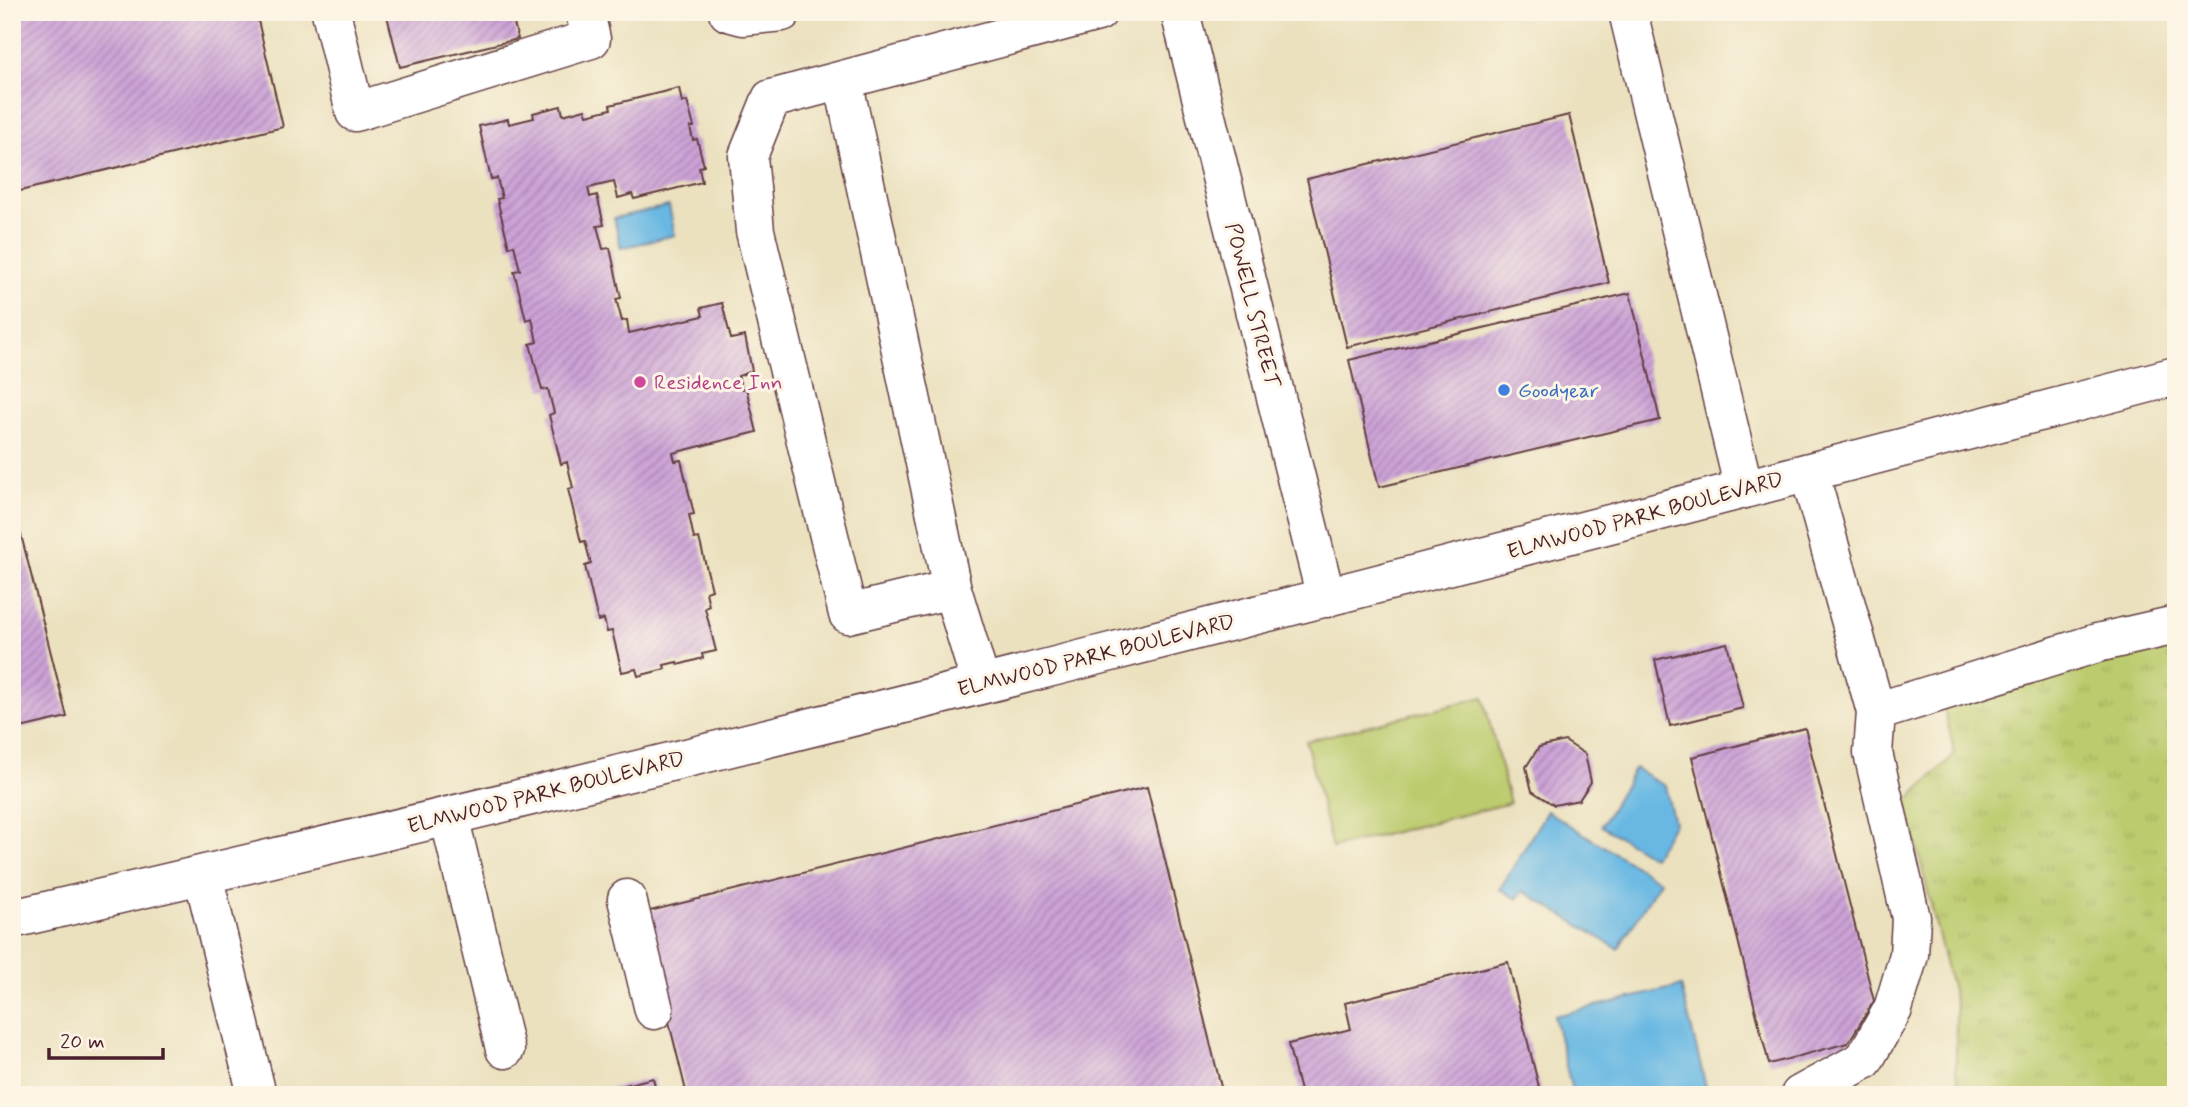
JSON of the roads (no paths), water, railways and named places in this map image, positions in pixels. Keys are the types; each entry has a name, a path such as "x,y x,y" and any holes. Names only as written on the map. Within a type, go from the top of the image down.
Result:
{"street":[{"path":"331,12 355,112 591,39 584,12"},
{"path":"728,12 743,16 782,12"},
{"path":"952,589 848,614 755,231 748,156 771,99 1098,12"},
{"name":"POWELL STREET","path":"1180,12 1326,598"},
{"path":"1628,12 1745,489"},
{"path":"843,80 952,589 981,684"},
{"name":"ELMWOOD PARK BOULEVARD","path":"12,919 449,816 1326,598 2176,376"},
{"path":"1800,1095 1864,1060 1894,1009 1909,955 1910,918 1873,752 1876,712 1809,472"},
{"path":"1876,712 2097,643 2176,625"},
{"path":"449,816 505,1049"},
{"path":"203,875 257,1095"},
{"path":"627,899 654,1010"}],"water":[{"path":"669,206 675,235 621,248 614,218"},
{"path":"1635,768 1665,786 1674,823 1653,857 1601,826"},
{"path":"1547,811 1660,881 1618,949 1523,891 1517,899 1500,889"},
{"path":"1681,986 1706,1087 1673,1095 1573,1095 1554,1016"}],"place":[{"name":"Residence Inn","path":"640,382"},
{"name":"Goodyear","path":"1504,390"}]}
